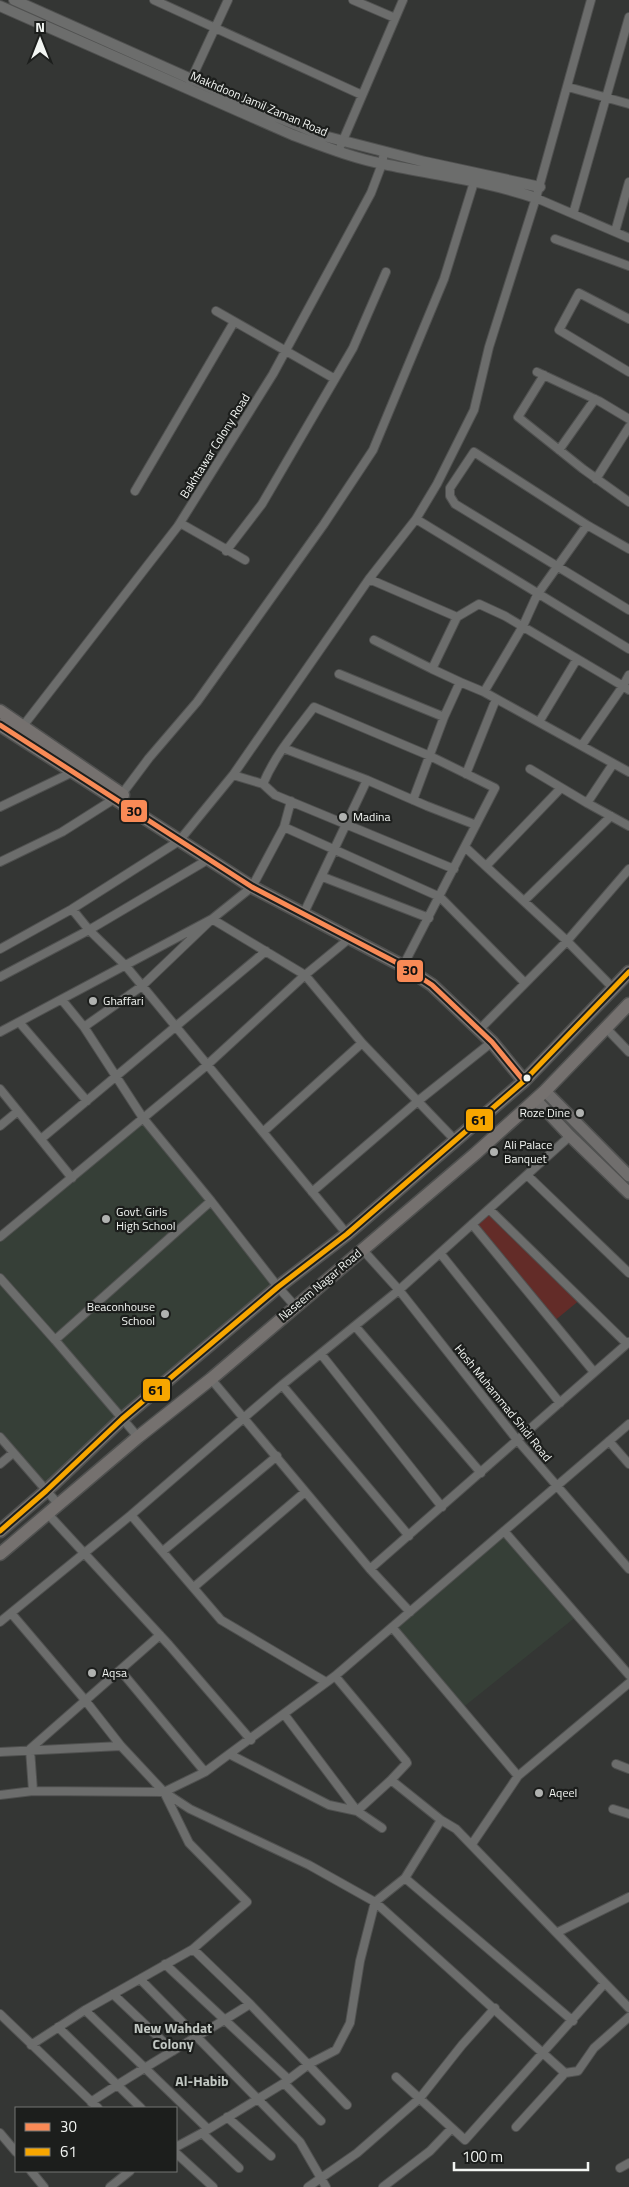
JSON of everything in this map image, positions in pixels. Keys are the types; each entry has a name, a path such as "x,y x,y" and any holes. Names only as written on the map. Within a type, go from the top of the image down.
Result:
{"main road":[{"path":"0,711 179,841 252,887 403,966 432,986 478,1031 492,1042 524,1081"},
{"path":"0,725 73,772 118,796"},
{"name":"Naseem Nagar Road","path":"0,1531 46,1492 122,1419 278,1288 347,1234 524,1081 629,972"},
{"name":"Naseem Nagar Road","path":"0,1554 138,1437 211,1379 475,1154 541,1095 629,1004"},
{"path":"541,1095 570,1136 629,1192"},
{"path":"541,1095 629,1176"},
{"path":"347,1234 362,1249"}],"street":[{"path":"156,0 362,95"},
{"path":"190,83 228,0"},
{"path":"353,0 395,18"},
{"path":"340,147 403,0"},
{"path":"0,949 72,908 179,841 233,775 369,579 416,519 437,484 474,410 489,347 540,187 591,0"},
{"name":"Makhdoon Jamil Zaman Road","path":"19,1 50,22"},
{"name":"Makhdoon Jamil Zaman Road","path":"0,6 50,22 190,83 291,122 340,147 382,164 518,192 629,238"},
{"path":"573,214 629,17"},
{"name":"Makhdoon Jamil Zaman Road","path":"190,83 287,133 340,147 384,152 540,187"},
{"path":"568,87 629,104"},
{"path":"287,133 291,122"},
{"name":"Bakhtawar Colony Road","path":"23,726 180,523 273,374 371,193 382,164 384,152"},
{"path":"0,862 62,832 118,796 197,702 324,524 373,450 444,279 474,182"},
{"path":"615,232 629,182"},
{"path":"555,239 629,266"},
{"path":"226,551 262,504 353,348 386,272"},
{"path":"629,319 580,292 559,330 629,372"},
{"path":"216,311 335,379"},
{"path":"135,492 234,322"},
{"path":"629,419 595,399 540,373 518,417 596,479 629,502"},
{"path":"559,450 595,399"},
{"path":"596,479 629,427"},
{"path":"629,549 587,525 474,452 450,488 450,496 455,504 629,610"},
{"path":"416,519 537,595 629,649"},
{"path":"180,523 226,551 245,560"},
{"path":"484,692 523,626 537,595 587,525"},
{"path":"369,579 458,617"},
{"path":"432,669 458,617 479,604 523,626 626,688"},
{"path":"374,640 484,692 629,772"},
{"path":"539,722 577,659"},
{"path":"339,674 444,717"},
{"path":"582,745 626,688 629,675"},
{"path":"413,800 444,717 460,682"},
{"path":"466,774 496,699"},
{"path":"263,784 283,748 314,708 430,756 495,788 403,966"},
{"path":"283,748 476,825"},
{"path":"587,803 612,764"},
{"path":"530,769 629,826"},
{"path":"0,807 73,772"},
{"path":"233,775 263,784 276,795 454,869"},
{"path":"304,915 367,780"},
{"path":"486,866 562,788"},
{"path":"84,1027 142,986 212,919 252,887 284,827 291,801"},
{"path":"524,901 611,816"},
{"path":"284,827 440,897 524,982"},
{"path":"465,847 567,941 613,988"},
{"path":"0,977 90,930 209,859"},
{"path":"478,1031 524,982 567,941 629,869"},
{"path":"323,877 429,918"},
{"path":"72,908 90,930 125,965 206,1066 347,1234"},
{"path":"212,919 305,975 362,1043 455,1140"},
{"path":"0,1032 212,919"},
{"path":"0,1237 206,1066 305,975 350,938"},
{"path":"41,1139 266,951"},
{"path":"62,1000 84,1027 143,1118 211,1201 278,1288 295,1306"},
{"path":"19,1022 87,1101"},
{"path":"606,1028 629,1052"},
{"path":"312,1192 418,1101 492,1042"},
{"path":"263,1132 362,1043"},
{"path":"0,1089 72,1178"},
{"path":"0,1126 18,1111"},
{"path":"0,1622 131,1515 282,1385 399,1290 570,1136"},
{"path":"527,1175 629,1273"},
{"path":"55,1340 211,1201"},
{"path":"370,1569 518,1441 628,1342 489,1209"},
{"path":"472,1224 594,1372"},
{"name":"Hosh Muhammad Shidi Road","path":"362,1249 399,1290 518,1441 629,1569"},
{"path":"440,1253 560,1403"},
{"path":"0,1278 138,1437"},
{"path":"355,1326 481,1473"},
{"path":"321,1354 442,1507"},
{"path":"211,1379 370,1569 410,1612"},
{"path":"282,1385 409,1536"},
{"path":"0,1795 32,1791 164,1792 205,1772 231,1755 335,1676 629,1424"},
{"path":"0,1437 59,1505"},
{"path":"609,1441 629,1464"},
{"path":"0,1464 13,1452"},
{"path":"163,1551 277,1456"},
{"path":"194,1588 305,1492"},
{"path":"48,1514 160,1635 251,1740"},
{"path":"131,1515 221,1620 326,1682"},
{"path":"504,1531 629,1675"},
{"path":"11,1613 85,1700 121,1746 164,1792 190,1809 309,1865 375,1902 565,2073"},
{"path":"392,1627 518,1776"},
{"path":"30,1750 160,1635"},
{"path":"120,1670 205,1772"},
{"path":"335,1676 407,1762 391,1780 357,1811"},
{"path":"472,1844 518,1776 629,1683"},
{"path":"284,1714 357,1811 382,1828"},
{"path":"0,1752 121,1746"},
{"path":"30,1750 32,1791"},
{"path":"231,1755 329,1804 357,1811"},
{"path":"616,1764 629,1769"},
{"path":"391,1780 456,1829 472,1844 629,2008"},
{"path":"31,2045 84,2010 193,1949 247,1902 189,1843 164,1792"},
{"path":"613,1809 629,1814"},
{"path":"178,2146 286,2081 308,2064 336,2050 350,2023 360,1961 375,1902 405,1878 442,1820"},
{"path":"405,1878 573,2021"},
{"path":"558,1932 629,1897"},
{"path":"193,1949 250,2004 347,2104"},
{"path":"165,1964 286,2081 320,2121"},
{"path":"140,1979 300,2142 326,2187"},
{"path":"396,2077 463,2140 466,2140 604,1984"},
{"path":"113,1994 173,2051"},
{"path":"91,2102 144,2067 250,2004"},
{"path":"308,2187 357,2153 420,2098 462,2045 495,2008"},
{"path":"84,2010 144,2067 239,2168"},
{"path":"0,2014 97,2107"},
{"path":"516,2127 565,2073 578,2071 594,2048 629,2017"},
{"path":"58,2027 140,2107"},
{"path":"227,2117 271,2156"},
{"path":"383,2187 430,2151 451,2129"},
{"path":"0,2133 15,2151"},
{"path":"178,2148 213,2187"},
{"path":"620,2168 629,2163"},
{"path":"32,2172 44,2187"},
{"path":"110,2187 129,2172"}],"shaded area":[{"path":"143,1118 278,1287 46,1491 0,1437 0,1237"},
{"path":"489,1209 581,1299 553,1322 472,1224"},
{"path":"504,1531 577,1616 461,1709 392,1627"}],"transit line":[{"name":"30","path":"0,725 252,887 403,966 432,985 492,1042 524,1081"},
{"name":"61","path":"0,1531 46,1491 122,1419 278,1287 347,1234 524,1081 629,972"}],"place":[{"name":"Madina","path":"343,817"},
{"name":"Ghaffari","path":"93,1001"},
{"name":"Roze Dine","path":"580,1113"},
{"name":"Ali Palace Banquet","path":"494,1152"},
{"name":"Govt. Girls High School","path":"106,1219"},
{"name":"Beaconhouse School","path":"165,1314"},
{"name":"Aqsa","path":"92,1673"},
{"name":"Aqeel","path":"539,1793"}],"district":[{"name":"New Wahdat Colony","path":"173,2036"},
{"name":"Al-Habib","path":"202,2081"}]}
